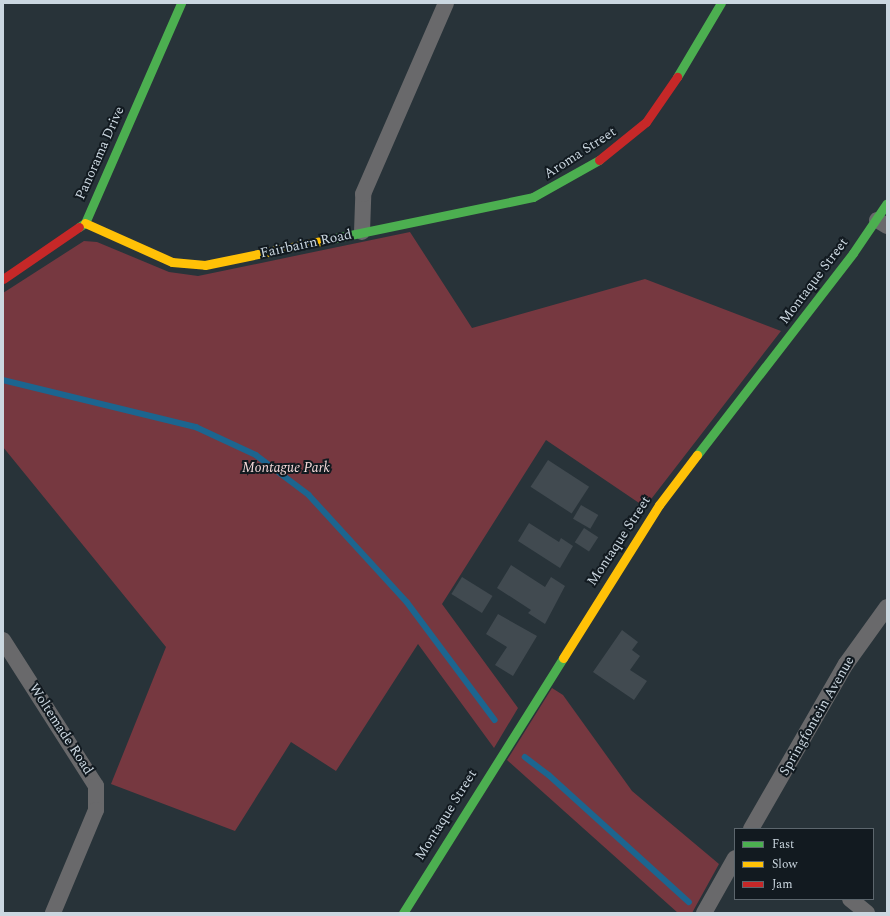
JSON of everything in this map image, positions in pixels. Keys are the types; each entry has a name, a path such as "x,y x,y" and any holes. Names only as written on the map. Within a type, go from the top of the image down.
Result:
{"street":[{"name":"Panorama Drive","path":"3,279 85,223 181,3"},
{"name":"Fairbairn Road","path":"85,223 160,258 195,266 362,232 363,194 446,3"},
{"name":"Aroma Street","path":"362,232 526,199 572,178 620,145 650,117 721,3"},
{"name":"Montaque Street","path":"403,913 659,504 882,223 887,203"},
{"name":"Springfontein Avenue","path":"752,828 846,664 887,607"},
{"name":"Woltemade Road","path":"3,640 96,786 96,810 53,913"},
{"path":"704,913 734,860"},
{"path":"851,900 867,913"}],"green space":[{"name":"Montague Park","path":"410,232 472,328 645,279 781,331 645,507 546,440 442,604 518,708 494,748 418,644 336,771 291,742 235,831 111,784 166,647 3,447 3,293 84,241 97,242 169,272 198,276"},
{"path":"552,688 563,695 632,791 719,864 692,913 678,913 507,760"}],"building":[{"path":"548,460 589,487 572,514 531,487"},
{"path":"581,505 598,515 590,529 573,519"},
{"path":"529,523 559,542 561,538 573,546 560,568 518,541"},
{"path":"584,528 598,537 589,552 575,542"},
{"path":"511,565 545,587 551,577 565,586 545,624 528,613 531,610 497,588"},
{"path":"462,577 493,596 482,613 451,594"},
{"path":"498,614 537,636 513,676 495,665 507,647 486,634"},
{"path":"622,630 638,642 632,650 640,656 630,670 647,681 634,700 593,672"}],"waterway":[{"path":"3,380 196,427 256,455 309,495 407,602 495,720"},
{"path":"525,757 549,775 689,902"}],"traffic: fast":[{"path":"79,227 85,223 181,3"},
{"path":"677,77 721,3"},
{"path":"326,240 533,197 599,160"},
{"path":"697,455 853,253 887,203"},
{"path":"403,913 563,658"}],"traffic: slow":[{"path":"85,223 172,262 205,265 326,240"},
{"path":"563,658 659,505 697,455"}],"traffic: jam":[{"path":"599,160 646,122 677,77"},
{"path":"3,279 79,227"}]}
